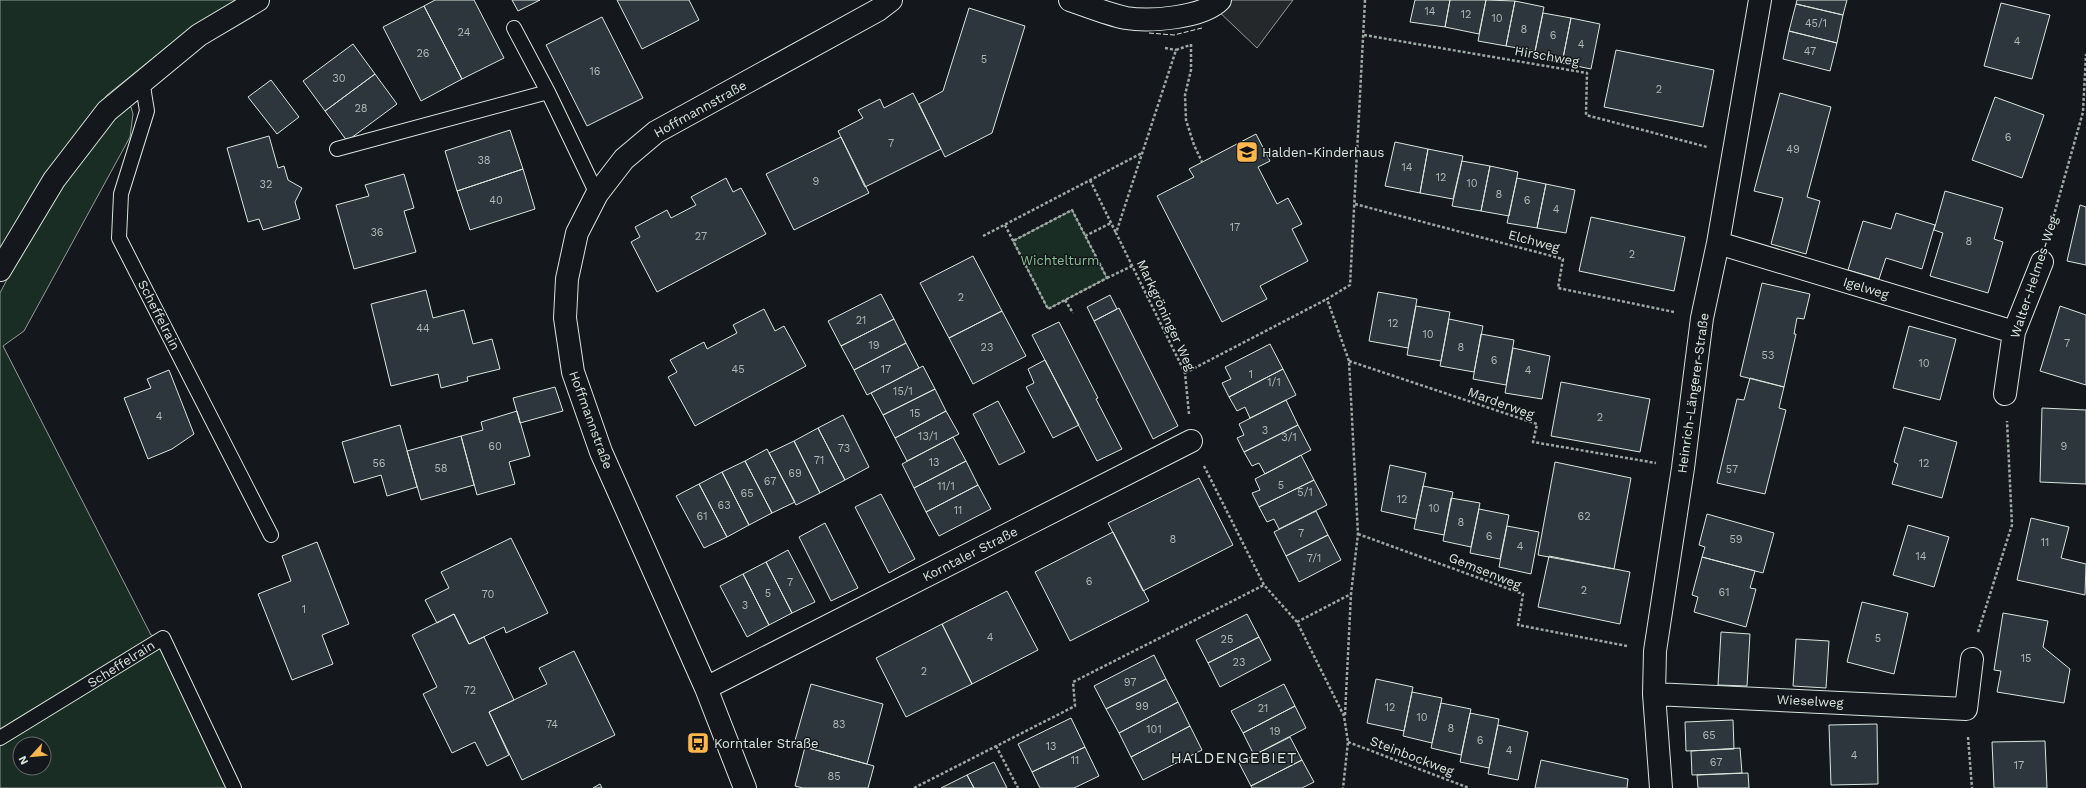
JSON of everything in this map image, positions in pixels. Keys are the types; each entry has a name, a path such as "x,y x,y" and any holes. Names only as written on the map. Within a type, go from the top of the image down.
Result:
{"street":[{"path":"0,270 54,180 107,111 142,80 199,35 258,0"},
{"name":"Hoffmannstraße","path":"745,788 706,688 601,452 573,372 565,318 567,279 577,233 597,194 624,159 656,132 878,10 891,0"},
{"path":"1070,0 1126,18 1175,19 1217,3"},
{"name":"Heinrich-Längerer-Straße","path":"1661,788 1654,694 1655,651 1683,468 1702,318 1718,243 1760,0"},
{"name":"Igelweg","path":"1718,243 2014,332"},
{"name":"Walter-Helmes-Weg","path":"2005,394 2014,332 2042,262"},
{"name":"Korntaler Straße","path":"706,688 1191,441"},
{"path":"1966,709 1972,660"},
{"name":"Wieselweg","path":"1654,694 1966,709"}],"lane":[{"path":"514,28 548,92 597,194"},
{"name":"Scheffelrain","path":"142,80 147,111 121,194 119,238 271,535"},
{"path":"337,149 548,92"},
{"name":"Scheffelrain","path":"0,738 163,638 234,788"}],"path":[{"path":"1185,373 1350,285 1365,0"},
{"path":"1116,234 1176,50 1191,44 1204,34 1217,3"},
{"name":"Hirschweg","path":"1364,35 1587,73 1586,115 1705,147"},
{"path":"1191,44 1191,70 1184,95 1186,120 1194,145 1202,162"},
{"name":"Walter-Helmes-Weg","path":"2042,262 2083,112 2086,54"},
{"path":"983,236 1142,153"},
{"name":"Markgröninger Weg","path":"1090,180 1185,373 1191,441 1264,585 1297,622 1344,716 1348,742 1343,788"},
{"name":"Elchweg","path":"1355,204 1563,259 1558,288 1675,312"},
{"path":"1013,241 1072,210 1107,278"},
{"path":"1086,236 1111,223"},
{"path":"1005,225 1048,309 1132,266"},
{"path":"1327,298 1349,360 1358,534 1351,594 1344,716"},
{"path":"1065,300 1073,313"},
{"name":"Marderweg","path":"1349,360 1536,424 1533,442 1655,463"},
{"path":"1978,634 2012,525 2005,394"},
{"name":"Gemsenweg","path":"1358,534 1523,594 1518,625 1624,645"},
{"path":"914,788 1075,706 1073,682 1264,585"},
{"path":"1297,622 1351,594"},
{"path":"1966,709 1972,788"},
{"name":"Steinbockweg","path":"1348,742 1469,788"},
{"path":"996,746 1018,788"}],"green space":[{"path":"0,0 242,0 172,43 107,95 41,183 0,252"},
{"path":"131,107 133,114 130,137 24,331 3,346 151,635 163,638 240,788 0,788 0,293 54,189 120,109"},
{"name":"Wichtelturm","path":"1072,210 1107,278 1048,309 1013,241"}],"shaded area":[{"path":"1220,0 1293,0 1257,48 1214,7"}],"building":[{"path":"435,0 474,0 504,58 462,79 424,6"},
{"path":"512,0 540,0 518,11"},
{"path":"617,0 689,0 699,20 642,49"},
{"path":"1415,0 1450,0 1445,27 1410,22"},
{"path":"1450,0 1486,0 1479,34 1445,27"},
{"path":"1486,0 1515,1 1506,46 1478,41"},
{"path":"1797,0 1847,0 1843,15 1796,4"},
{"path":"1515,1 1544,7 1535,51 1506,46"},
{"path":"2001,3 2050,15 2032,79 1984,66"},
{"path":"1796,4 1843,15 1837,43 1789,31"},
{"path":"424,6 462,79 421,101 383,27"},
{"path":"969,8 1025,26 992,133 945,157 919,104 943,91"},
{"path":"1543,13 1571,18 1562,63 1534,57"},
{"path":"602,17 643,98 587,126 546,45"},
{"path":"1571,18 1600,24 1591,69 1562,63"},
{"path":"1789,31 1837,43 1830,71 1783,59"},
{"path":"353,44 375,74 325,111 303,81"},
{"path":"1616,50 1714,70 1703,127 1604,107"},
{"path":"375,74 397,104 347,141 325,111"},
{"path":"271,80 299,117 277,134 248,97"},
{"path":"913,93 941,149 865,187 838,131 863,118 858,110 880,99 884,108"},
{"path":"1780,93 1831,107 1807,197 1820,201 1806,254 1771,244 1783,198 1754,191"},
{"path":"1995,97 2044,115 2022,178 1972,160"},
{"path":"510,130 523,169 457,191 445,151"},
{"name":"Halden-Kinderhaus","path":"1256,134 1270,161 1258,167 1277,204 1288,198 1302,224 1292,229 1308,261 1260,286 1267,299 1222,322 1157,196 1194,177 1189,169"},
{"path":"269,136 278,168 284,166 288,180 302,188 295,202 300,219 263,230 259,219 248,222 227,148"},
{"path":"841,137 869,193 794,230 766,174"},
{"path":"1395,142 1428,149 1420,193 1385,186"},
{"path":"1428,149 1463,156 1453,199 1420,193"},
{"path":"1462,161 1490,166 1481,211 1452,206"},
{"path":"1490,166 1518,172 1509,216 1481,211"},
{"path":"523,169 535,209 470,230 457,191"},
{"path":"404,174 414,208 404,211 416,252 354,269 336,205 369,196 365,185"},
{"path":"726,178 733,192 741,188 766,234 657,292 631,242 640,237 635,227 667,210 671,218 696,205 691,197"},
{"path":"1517,178 1546,184 1537,228 1507,223"},
{"path":"1546,184 1575,190 1566,233 1537,228"},
{"path":"1945,191 2003,208 1994,239 2003,242 1988,293 1930,276 1943,233 1934,230"},
{"path":"2080,205 2086,207 2086,265 2067,261"},
{"path":"1896,213 1935,225 1922,269 1886,258 1879,279 1848,270 1863,221 1891,229"},
{"path":"1591,217 1685,237 1674,291 1579,271"},
{"path":"973,256 1002,311 949,338 920,283"},
{"path":"1762,283 1810,294 1804,319 1797,318 1794,334 1796,334 1784,387 1740,376"},
{"path":"426,290 433,318 464,310 473,344 492,339 500,369 467,377 468,381 441,388 438,374 391,386 371,304"},
{"path":"1378,292 1417,299 1408,348 1369,341"},
{"path":"881,294 894,319 841,346 828,321"},
{"path":"1110,295 1117,309 1094,321 1087,307"},
{"path":"1416,306 1450,312 1441,361 1407,355"},
{"path":"2060,306 2086,315 2086,385 2040,371"},
{"path":"1119,308 1178,426 1153,439 1094,321"},
{"path":"764,309 775,331 784,326 806,366 695,426 668,377 677,372 670,360 704,342 707,349 737,333 733,325"},
{"path":"1002,311 1026,356 973,384 949,338"},
{"path":"894,319 906,343 854,370 841,346"},
{"path":"1449,319 1483,326 1474,372 1440,366"},
{"path":"1059,322 1122,449 1097,461 1032,335"},
{"path":"1909,326 1956,339 1940,400 1893,388"},
{"path":"1481,334 1514,340 1506,385 1473,379"},
{"path":"906,343 919,368 867,395 854,370"},
{"path":"1270,344 1283,369 1229,397 1222,383 1231,379 1225,367"},
{"path":"1513,348 1550,356 1542,399 1505,393"},
{"path":"1045,360 1079,425 1053,438 1026,387 1034,383 1028,369"},
{"path":"923,366 935,389 883,415 871,393"},
{"path":"1283,369 1296,395 1250,418 1245,407 1237,411 1229,397"},
{"path":"169,370 194,434 172,449 148,459 124,398 151,388 147,379"},
{"path":"1750,378 1784,387 1779,408 1786,410 1765,494 1717,483 1737,399 1744,400"},
{"path":"1561,382 1650,399 1640,452 1551,436"},
{"path":"555,387 563,411 520,423 513,398"},
{"path":"935,389 946,411 895,438 883,415"},
{"path":"1286,400 1298,425 1244,452 1237,438 1244,435 1239,424"},
{"path":"998,401 1025,452 999,465 973,414"},
{"path":"2042,408 2086,410 2086,484 2040,482"},
{"path":"517,411 530,456 509,462 515,484 477,495 461,436 483,430 481,422"},
{"path":"946,411 959,434 907,461 895,438"},
{"path":"843,415 869,467 845,480 818,428"},
{"path":"400,425 417,487 387,496 381,475 354,483 342,442"},
{"path":"1298,425 1311,450 1265,474 1259,463 1252,466 1244,452"},
{"path":"1904,427 1957,442 1942,498 1892,484 1898,464 1894,462"},
{"path":"818,428 845,480 820,493 794,441"},
{"path":"461,436 474,485 421,500 407,451"},
{"path":"953,437 966,461 914,488 902,464"},
{"path":"794,441 820,493 796,505 769,453"},
{"path":"767,449 795,502 772,513 745,461"},
{"path":"1301,455 1314,480 1259,507 1252,493 1260,490 1255,479"},
{"path":"745,461 772,513 749,525 722,472"},
{"path":"966,461 978,485 926,512 914,488"},
{"path":"1555,462 1631,478 1614,569 1538,555"},
{"path":"1390,465 1426,473 1416,519 1381,511"},
{"path":"722,472 749,525 727,537 699,484"},
{"path":"1199,478 1233,545 1143,591 1108,523"},
{"path":"1314,480 1327,505 1279,529 1274,519 1267,522 1259,507"},
{"path":"699,484 727,537 704,548 676,496"},
{"path":"978,485 991,509 939,536 926,512"},
{"path":"1423,486 1453,492 1444,535 1414,529"},
{"path":"881,494 915,559 889,573 855,507"},
{"path":"1451,498 1480,503 1471,547 1443,541"},
{"path":"1479,509 1509,515 1500,559 1470,553"},
{"path":"1316,511 1328,535 1286,556 1274,532"},
{"path":"1707,514 1774,533 1763,573 1702,557 1705,547 1699,545"},
{"path":"2031,518 2069,527 2061,558 2086,564 2085,595 2017,580"},
{"path":"825,523 858,588 831,601 799,537"},
{"path":"1908,525 1949,537 1934,587 1893,575"},
{"path":"1507,526 1539,532 1531,574 1499,567"},
{"path":"1113,532 1149,601 1070,641 1035,572"},
{"path":"1328,535 1341,560 1299,582 1286,556"},
{"path":"511,538 548,613 506,633 504,627 469,644 454,614 437,623 425,600 449,588 441,572"},
{"path":"317,542 349,624 322,635 333,664 292,680 258,594 291,581 282,556"},
{"path":"788,550 815,602 792,613 766,562"},
{"path":"1549,556 1630,572 1620,624 1538,607"},
{"path":"1702,557 1755,571 1750,588 1756,589 1746,627 1694,612 1698,597 1692,595"},
{"path":"766,562 792,613 769,625 743,574"},
{"path":"743,574 769,625 747,637 720,586"},
{"path":"1007,591 1038,650 972,684 942,624"},
{"path":"1862,602 1908,613 1894,674 1847,662"},
{"path":"2003,613 2048,621 2043,647 2070,669 2064,703 1997,692 2001,671 1994,670"},
{"path":"454,614 469,644 484,637 514,700 489,712 509,755 487,766 475,742 452,753 423,694 437,687 412,635"},
{"path":"1247,614 1259,637 1208,663 1196,640"},
{"path":"942,624 972,684 906,717 876,658"},
{"path":"1721,632 1750,634 1747,686 1718,685"},
{"path":"1259,637 1271,660 1220,687 1208,663"},
{"path":"1796,639 1829,641 1826,688 1793,686"},
{"path":"574,651 615,735 522,780 489,712 547,684 539,668"},
{"path":"1154,655 1166,679 1106,709 1094,686"},
{"path":"1166,679 1178,702 1119,733 1106,709"},
{"path":"1376,679 1413,687 1404,731 1367,723"},
{"path":"811,684 883,704 867,764 794,744"},
{"path":"1284,684 1295,706 1243,733 1231,711"},
{"path":"1412,692 1442,698 1432,743 1403,736"},
{"path":"1178,702 1190,726 1131,757 1119,733"},
{"path":"1441,703 1471,709 1461,755 1431,748"},
{"path":"1295,706 1306,728 1254,755 1243,733"},
{"path":"1470,713 1499,719 1489,768 1460,762"},
{"path":"1071,718 1085,747 1032,772 1018,744"},
{"path":"1733,720 1734,749 1686,751 1685,722"},
{"path":"1877,724 1878,784 1831,785 1829,725"},
{"path":"1498,725 1528,732 1518,780 1488,774"},
{"path":"1190,726 1202,750 1143,780 1131,757"},
{"path":"1290,737 1302,760 1251,786 1239,763"},
{"path":"2045,741 2047,788 1994,788 1992,742"},
{"path":"805,747 874,766 868,788 803,788 795,786"},
{"path":"1085,747 1099,776 1074,788 1040,788 1032,772"},
{"path":"1740,748 1742,773 1692,775 1691,751"},
{"path":"1302,760 1314,782 1302,788 1252,788 1251,786"},
{"path":"1541,760 1628,779 1627,788 1535,788"},
{"path":"994,762 1007,788 974,788 967,775"},
{"path":"1748,773 1749,788 1698,788 1697,775"},
{"path":"967,775 974,788 941,788"},
{"path":"600,784 602,788 593,788"}],"fence":[{"path":"1149,33 1174,35 1202,28"}],"place":[{"name":"Halden-Kinderhaus","path":"1247,152"},
{"name":"Korntaler Straße","path":"698,743"}],"district":[{"name":"HALDENGEBIET","path":"1234,758"}]}
